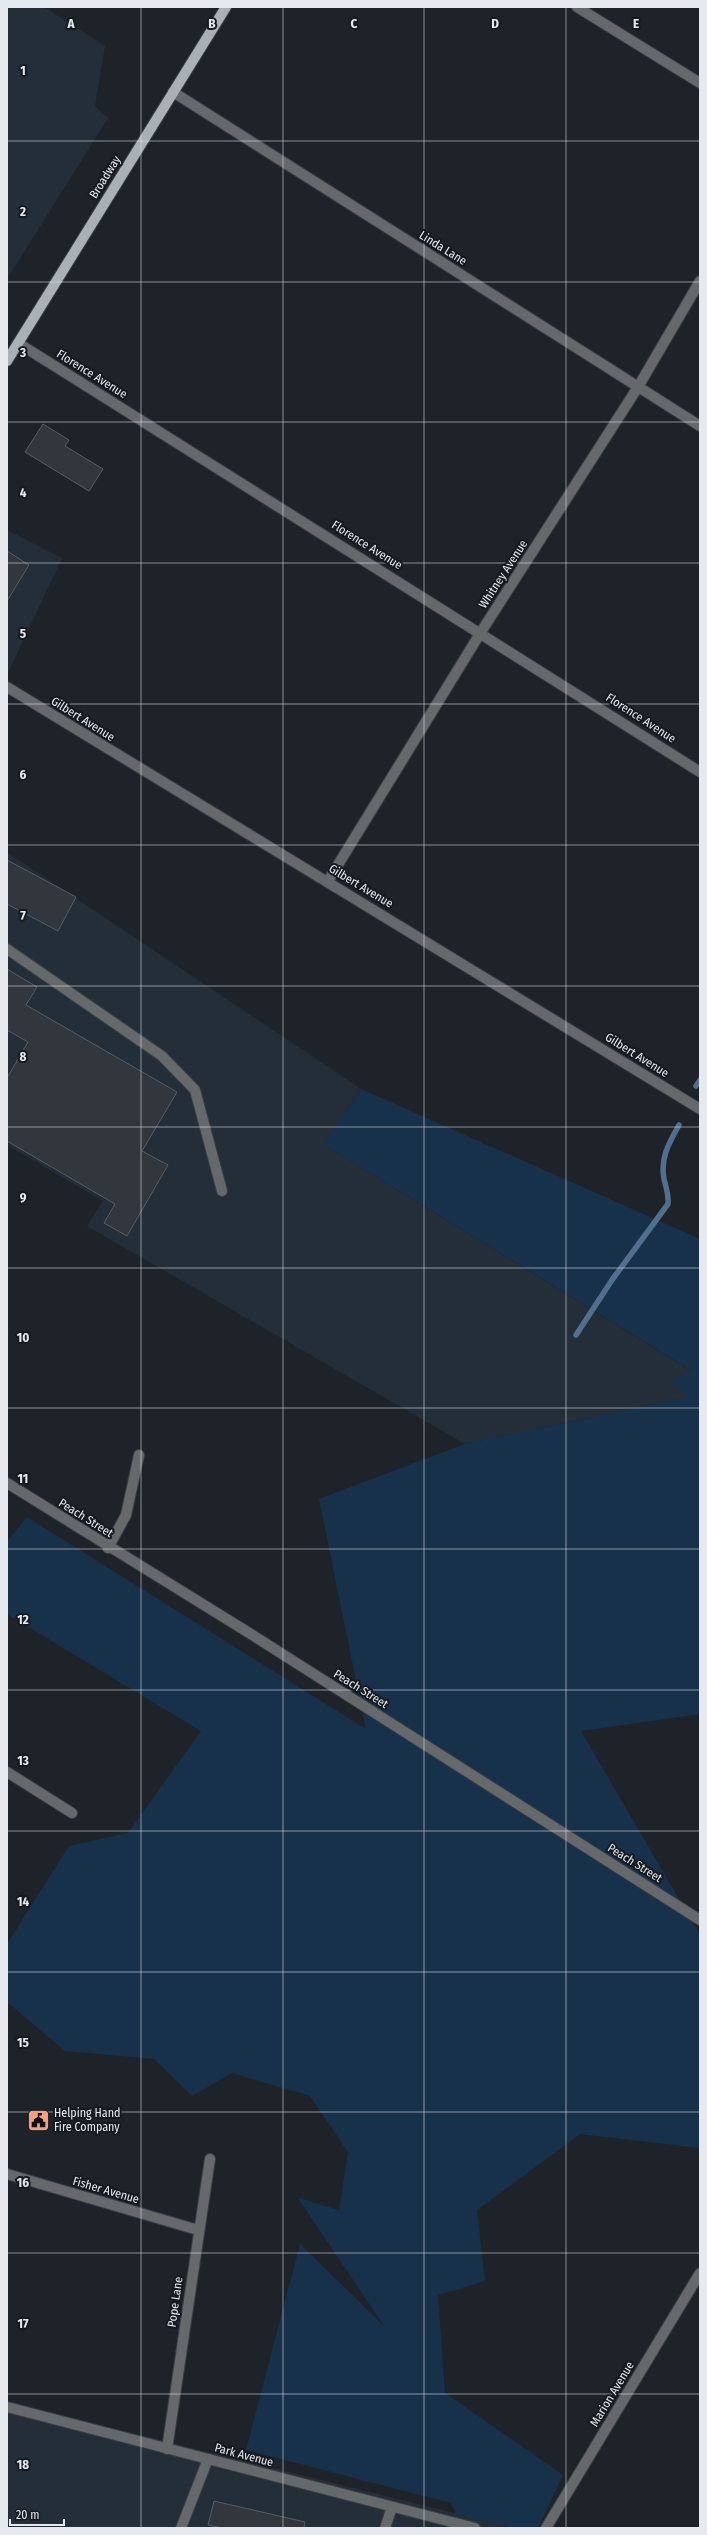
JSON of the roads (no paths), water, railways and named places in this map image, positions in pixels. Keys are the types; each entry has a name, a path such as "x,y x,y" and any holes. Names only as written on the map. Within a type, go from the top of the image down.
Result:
{"main road":[{"name":"Broadway","path":"7,361 226,7"}],"street":[{"path":"577,7 700,83"},
{"name":"Linda Lane","path":"173,92 700,426"},
{"name":"Whitney Avenue","path":"328,881 481,632 638,387 700,282"},
{"name":"Florence Avenue","path":"18,343 481,632 700,772"},
{"name":"Gilbert Avenue","path":"7,687 328,881 700,1109"},
{"path":"7,949 162,1056 195,1090 222,1191"},
{"path":"108,1548 126,1515 139,1455"},
{"name":"Peach Street","path":"7,1483 108,1548 254,1636 700,1920"},
{"path":"7,1772 72,1813"},
{"name":"Pope Lane","path":"167,2449 198,2230 210,2159"},
{"name":"Fisher Avenue","path":"7,2174 198,2230"},
{"name":"Marion Avenue","path":"546,2528 700,2273"},
{"name":"Park Avenue","path":"7,2408 475,2528"},
{"path":"181,2528 208,2459"},
{"path":"385,2528 392,2507"}],"waterway":[{"path":"696,1086 700,1080"},
{"path":"576,1335 612,1280 668,1204 668,1194 664,1179 663,1164 666,1151 679,1125"}],"place":[{"name":"Helping Hand Fire Company","path":"38,2120"}]}
